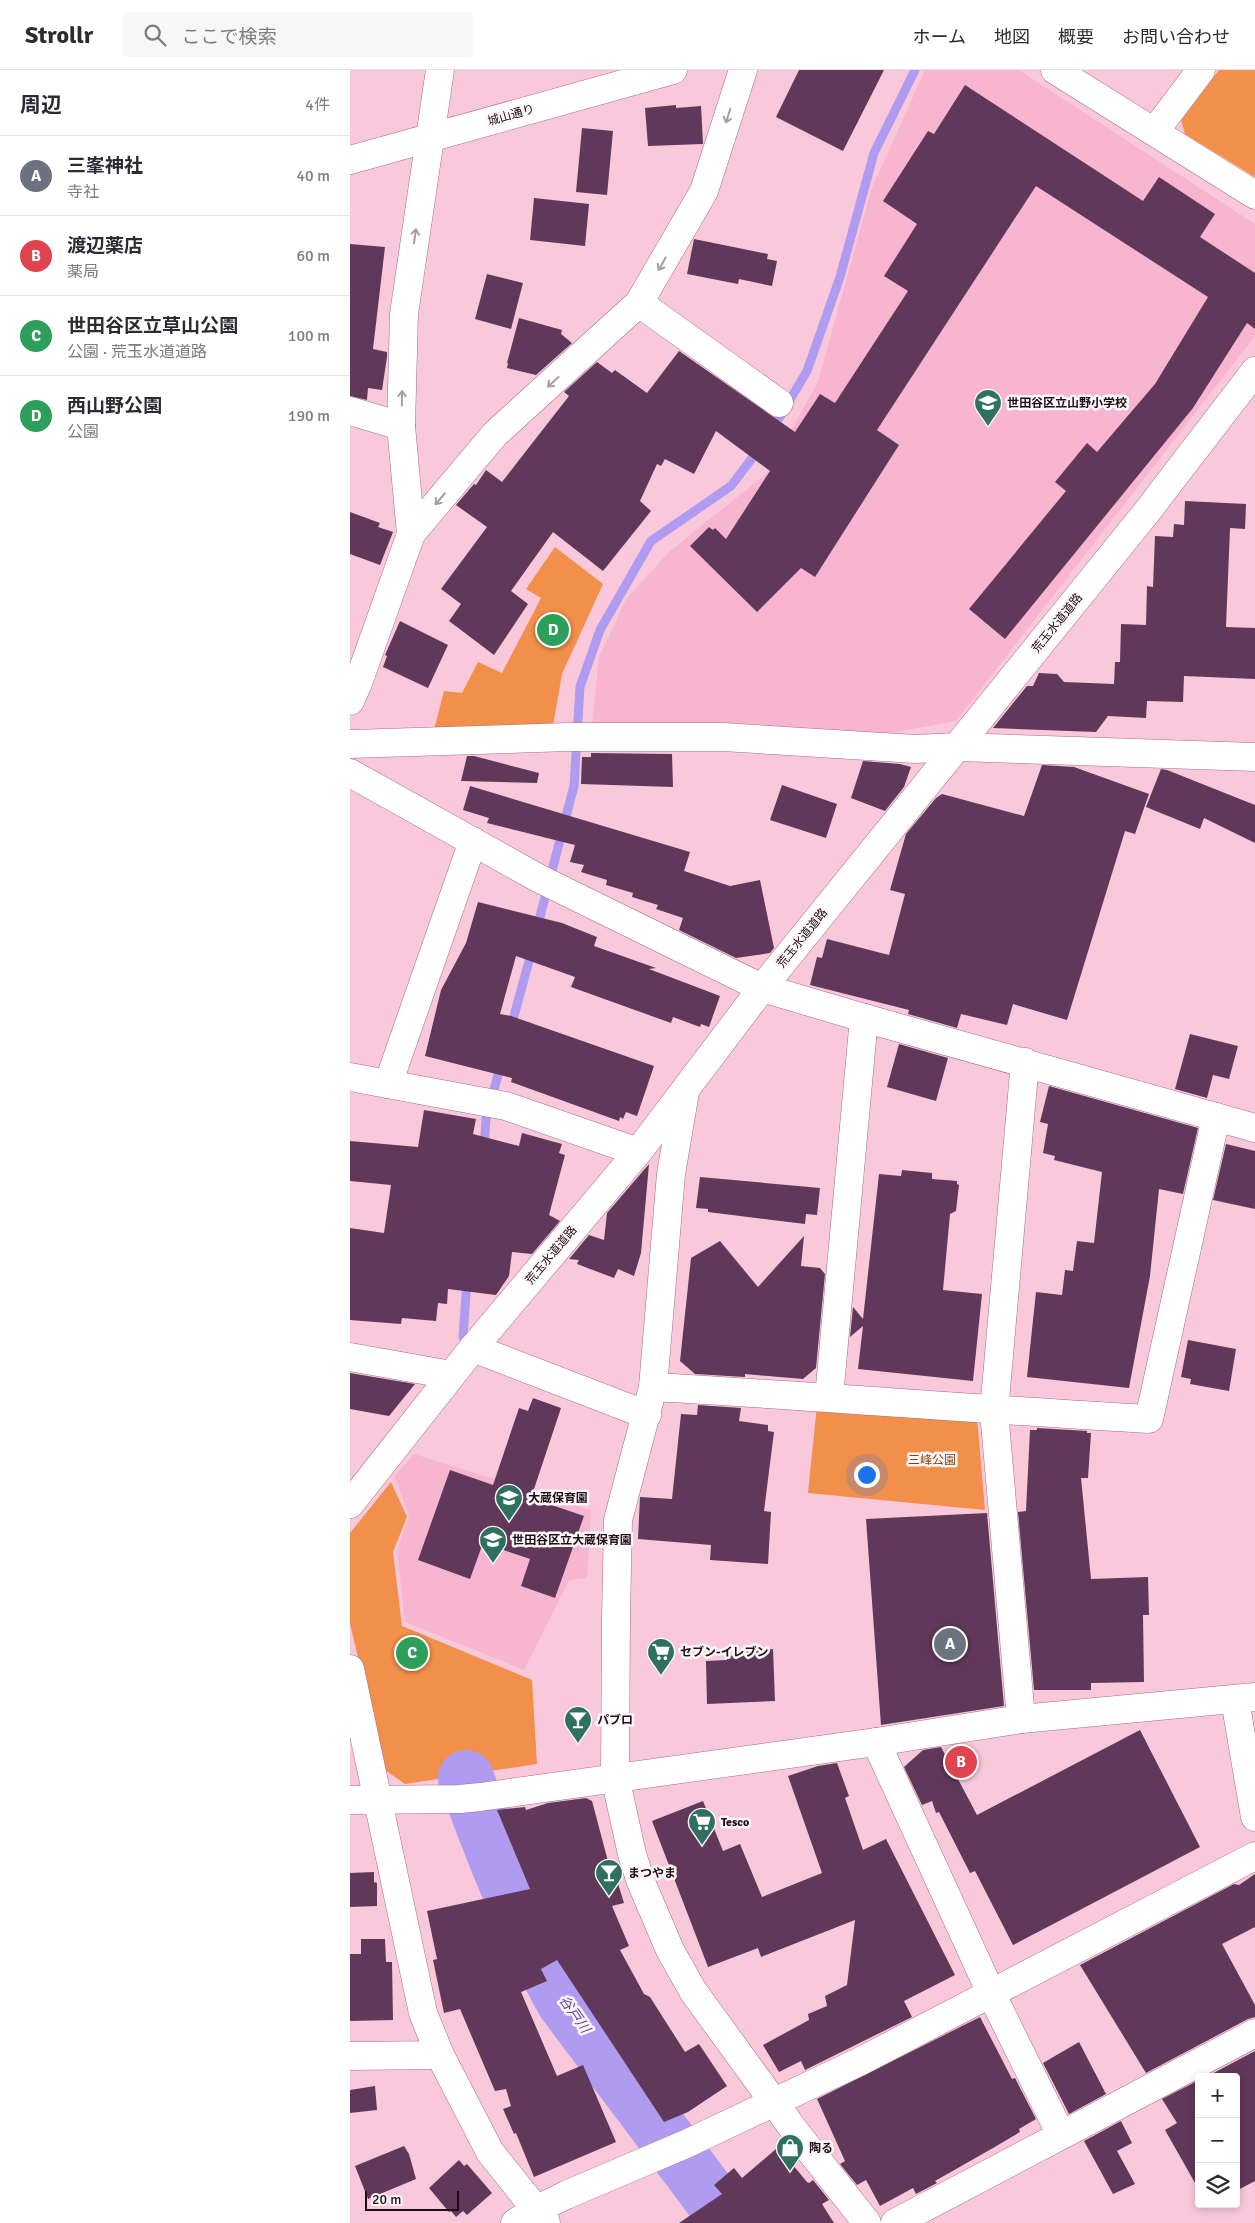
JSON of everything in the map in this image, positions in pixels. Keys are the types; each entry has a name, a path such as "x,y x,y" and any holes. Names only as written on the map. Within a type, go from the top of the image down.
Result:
{"street":[{"path":"411,534 402,426 404,314 440,70"},
{"name":"城山通り","path":"350,160 673,70"},
{"path":"350,702 411,534 496,434 639,303 704,191 743,70"},
{"path":"1055,70 1255,194"},
{"path":"1155,131 1201,70"},
{"path":"639,303 779,403"},
{"name":"荒玉水道道路","path":"350,1504 473,1348 638,1152 762,988 1146,513 1255,372"},
{"path":"350,412 402,426"},
{"path":"350,744 577,737 723,737 914,749 958,747 1255,757"},
{"path":"350,773 549,884 762,988 1255,1128"},
{"path":"388,1084 473,841"},
{"path":"829,1397 864,1018"},
{"path":"1021,1720 994,1411 1025,1062"},
{"path":"350,1077 497,1104 638,1152"},
{"path":"684,1092 671,1174 652,1387 647,1414 618,1520 615,1777 632,1854 641,1882 670,1950 693,1991 774,2102 867,2223"},
{"path":"652,1387 829,1397 994,1411 1149,1419 1216,1117"},
{"path":"473,1348 647,1414"},
{"path":"350,1357 451,1375"},
{"path":"350,1669 423,2013 440,2055 490,2152 532,2219 566,2194 674,2149 861,2060 1255,1856"},
{"path":"350,1800 470,1798 1021,1720 1245,1698 1255,1817"},
{"path":"876,1742 991,1993 1062,2135"},
{"path":"895,2223 1255,2032"},
{"path":"350,2056 440,2055"}],"shaded area":[{"name":"世田谷区立山野小学校","path":"925,70 1019,70 1255,224 1255,336 956,721 880,735 720,723 592,723 599,657 627,598 669,552 767,473 818,382 871,190"},
{"name":"世田谷区立大蔵保育園","path":"414,1454 591,1510 587,1578 569,1580 524,1670 405,1622 397,1551 409,1515 394,1476"}],"green space":[{"path":"1219,70 1255,70 1255,177 1185,134 1181,120"},
{"path":"555,547 603,584 562,674 553,726 434,730 444,691 462,693 478,662 502,673 541,598 526,589"},
{"name":"三峰公園","path":"817,1405 977,1418 985,1510 808,1493"},
{"path":"391,1482 407,1517 393,1552 402,1626 532,1680 537,1764 405,1784 385,1770 350,1624 350,1533"}],"building":[{"path":"799,70 884,70 843,151 776,117"},
{"path":"965,85 1143,201 1159,177 1215,214 1200,237 1255,273 1255,329 1247,323 1193,408 1005,639 969,609 1066,491 1055,482 1087,443 1097,452 1155,384 1208,297 1036,186 877,430 899,445 815,577 801,568 757,612 690,546 709,527 713,530 715,528 726,539 770,471 716,431 694,474 665,459 661,466 657,464 640,501 651,511 603,571 553,532 511,591 528,604 494,655 449,621 461,604 441,589 487,527 456,505 474,484 476,485 486,470 502,482 569,396 564,392 597,362 612,373 615,370 647,393 679,351 795,432 820,394 835,403 908,291 884,276 917,224 883,201 928,131 934,134"},
{"path":"676,105 676,108 701,106 703,144 648,146 645,108"},
{"path":"582,128 613,131 607,195 576,192"},
{"path":"534,198 589,204 585,246 530,240"},
{"path":"694,239 768,254 767,259 777,261 772,286 739,279 738,284 687,274"},
{"path":"350,244 385,247 373,349 387,352 387,357 382,390 368,388 367,400 350,396"},
{"path":"487,274 523,283 511,329 475,319"},
{"path":"519,318 562,330 561,334 572,343 536,375 507,368"},
{"path":"1185,501 1246,504 1245,529 1230,528 1226,627 1255,628 1255,679 1184,676 1183,702 1147,701 1146,718 1108,716 1096,732 993,728 1027,686 1033,686 1039,673 1057,674 1064,682 1114,684 1115,662 1120,662 1121,624 1146,625 1147,586 1153,587 1155,536 1173,537 1174,524 1184,525"},
{"path":"350,512 380,523 378,527 393,532 380,565 350,554"},
{"path":"400,621 448,645 428,688 383,667 387,656 385,655"},
{"path":"591,753 672,754 673,787 581,784 582,757 591,757"},
{"path":"467,756 474,756 539,773 537,783 461,781"},
{"path":"863,761 900,764 911,767 904,787 885,811 851,798"},
{"path":"1042,765 1074,767 1149,794 1135,834 1125,831 1067,1020 1013,1004 1007,1025 961,1014 957,1028 908,1014 909,1010 810,985 817,957 822,958 827,939 889,955 905,894 890,890 906,834 936,798 942,794 1024,816"},
{"path":"1161,769 1255,805 1255,843 1204,818 1200,829 1146,807"},
{"path":"782,785 837,804 826,838 770,820"},
{"path":"470,786 690,852 684,871 730,886 760,880 774,948 770,953 736,958 679,930 683,918 656,909 658,905 632,897 633,893 606,885 607,880 581,872 584,865 570,862 575,845 487,823 489,818 463,810"},
{"path":"478,902 562,923 597,937 594,946 656,968 649,969 720,996 709,1027 701,1024 700,1027 673,1017 671,1023 571,987 575,977 516,956 500,1014 511,1016 654,1066 637,1116 626,1112 623,1119 620,1117 619,1121 511,1082 512,1078 425,1056 441,990 466,943"},
{"path":"1190,1034 1238,1046 1229,1079 1213,1075 1207,1098 1175,1089"},
{"path":"899,1044 948,1058 936,1101 887,1087"},
{"path":"1049,1086 1198,1128 1183,1194 1159,1189 1150,1276 1129,1388 1027,1377 1036,1292 1062,1295 1065,1270 1073,1271 1077,1241 1094,1243 1102,1172 1054,1160 1055,1156 1043,1153 1048,1124 1040,1122"},
{"path":"424,1110 476,1119 473,1134 519,1146 522,1133 562,1144 559,1153 565,1155 549,1215 560,1221 532,1254 512,1252 509,1276 496,1295 448,1289 447,1304 438,1303 436,1321 402,1318 401,1324 350,1320 350,1228 384,1233 391,1185 350,1181 350,1141 418,1147"},
{"path":"1226,1144 1255,1151 1255,1209 1213,1200"},
{"path":"649,1164 641,1253 634,1276 618,1269 614,1278 577,1264 579,1260 569,1259 589,1235 604,1240 607,1213"},
{"path":"902,1170 932,1173 932,1179 957,1181 959,1185 956,1211 950,1214 943,1290 982,1294 973,1381 858,1369 863,1326 850,1337 853,1307 863,1319 879,1174 901,1176"},
{"path":"700,1177 820,1188 817,1215 806,1214 805,1224 708,1212 708,1209 696,1208"},
{"path":"804,1236 801,1266 820,1268 825,1274 816,1368 803,1379 745,1374 745,1377 695,1374 680,1361 691,1258 720,1241 758,1287"},
{"path":"1188,1340 1236,1349 1229,1391 1190,1384 1191,1379 1181,1377"},
{"path":"350,1373 415,1384 389,1416 350,1409"},
{"path":"533,1398 561,1408 531,1498 584,1516 555,1598 521,1586 530,1559 483,1543 470,1579 418,1560 450,1470 493,1485 519,1408 528,1411"},
{"path":"698,1405 741,1408 739,1421 768,1425 768,1431 774,1432 764,1511 771,1512 768,1564 710,1560 711,1545 638,1539 640,1497 672,1499 681,1414 697,1415"},
{"path":"1037,1428 1087,1431 1087,1433 1091,1433 1088,1478 1081,1478 1091,1579 1148,1577 1149,1615 1143,1615 1144,1682 1091,1683 1091,1690 1034,1690 1018,1512 1026,1511 1030,1430 1037,1430"},
{"path":"987,1513 1004,1706 881,1725 866,1519"},
{"path":"773,1649 775,1701 707,1704 706,1661 727,1660 727,1656 747,1655 746,1650"},
{"path":"1140,1730 1200,1847 1013,1945 975,1871 970,1873 939,1812 936,1813 932,1801 922,1805 904,1767 923,1750 941,1747 977,1815"},
{"path":"837,1763 849,1796 845,1798 863,1850 886,1839 955,1975 904,2001 912,2017 805,2070 801,2061 779,2072 763,2045 809,2020 808,2014 827,2006 825,1996 847,1985 855,1920 761,1957 758,1948 708,1967 652,1821 703,1801 723,1851 740,1844 762,1897 822,1873 788,1776 818,1766"},
{"path":"586,1798 592,1801 609,1865 612,1864 624,1903 612,1906 629,1946 620,1950 644,1994 650,1997 685,2052 699,2044 727,2086 688,2112 664,2122 557,1960 541,1969 547,1981 521,1992 557,2076 583,2065 616,2142 534,2177 516,2133 514,2134 503,2109 511,2106 506,2089 495,2091 460,2009 444,2013 433,1960 437,1959 427,1911 530,1889 497,1810 525,1807 526,1810 548,1803"},
{"path":"374,1872 374,1882 377,1883 377,1906 350,1907 350,1873"},
{"path":"1255,1874 1255,1927 1222,1944 1255,2005 1255,2017 1146,2073 1080,1965 1234,1884 1239,1885"},
{"path":"361,1939 385,1939 386,1962 392,1962 393,2020 350,2021 350,1954 361,1954"},
{"path":"980,2017 1012,2079 1015,2078 1036,2119 1019,2129 1020,2132 935,2181 937,2183 916,2194 913,2188 880,2206 866,2180 857,2185 840,2164 845,2161 817,2099"},
{"path":"1079,2042 1106,2094 1069,2114 1043,2063"},
{"path":"1255,2051 1255,2181 1240,2189 1240,2073 1214,2073"},
{"path":"1195,2082 1195,2183 1165,2130 1177,2123 1162,2099"},
{"path":"375,2086 377,2110 350,2113 350,2090"},
{"path":"1121,2121 1132,2143 1117,2151 1135,2184 1113,2194 1084,2141"},
{"path":"404,2146 409,2154 416,2179 368,2199 355,2166"},
{"path":"776,2149 780,2154 782,2152 807,2182 809,2183 813,2180 829,2200 822,2204 834,2223 679,2223 722,2194 714,2185 734,2168 742,2178"},
{"path":"459,2160 464,2166 467,2164 492,2193 467,2215 463,2211 456,2217 451,2211 449,2212 429,2188"}],"waterway":[{"path":"772,430 807,371 840,277 874,153 915,70"},
{"path":"537,928 574,786 580,687 600,630 651,541 731,486 759,449"},
{"path":"511,1027 532,950"},
{"path":"484,1149 486,1119 501,1064"},
{"path":"463,1337 467,1280"},
{"name":"谷戸川","path":"466,1778 487,1835 523,1921 565,2003 730,2223"}],"place":[{"name":"世田谷区立山野小学校","path":"988,427"},
{"name":"西山野公園","path":"553,630"},
{"name":"大蔵保育園","path":"509,1522"},
{"name":"世田谷区立大蔵保育園","path":"493,1564"},
{"name":"三峯神社","path":"950,1644"},
{"name":"世田谷区立草山公園","path":"412,1653"},
{"name":"セブン-イレブン","path":"661,1676"},
{"name":"パブロ","path":"578,1744"},
{"name":"渡辺薬店","path":"961,1762"},
{"name":"Tesco","path":"702,1846"},
{"name":"まつやま","path":"609,1897"},
{"name":"陶る","path":"790,2172"}]}
